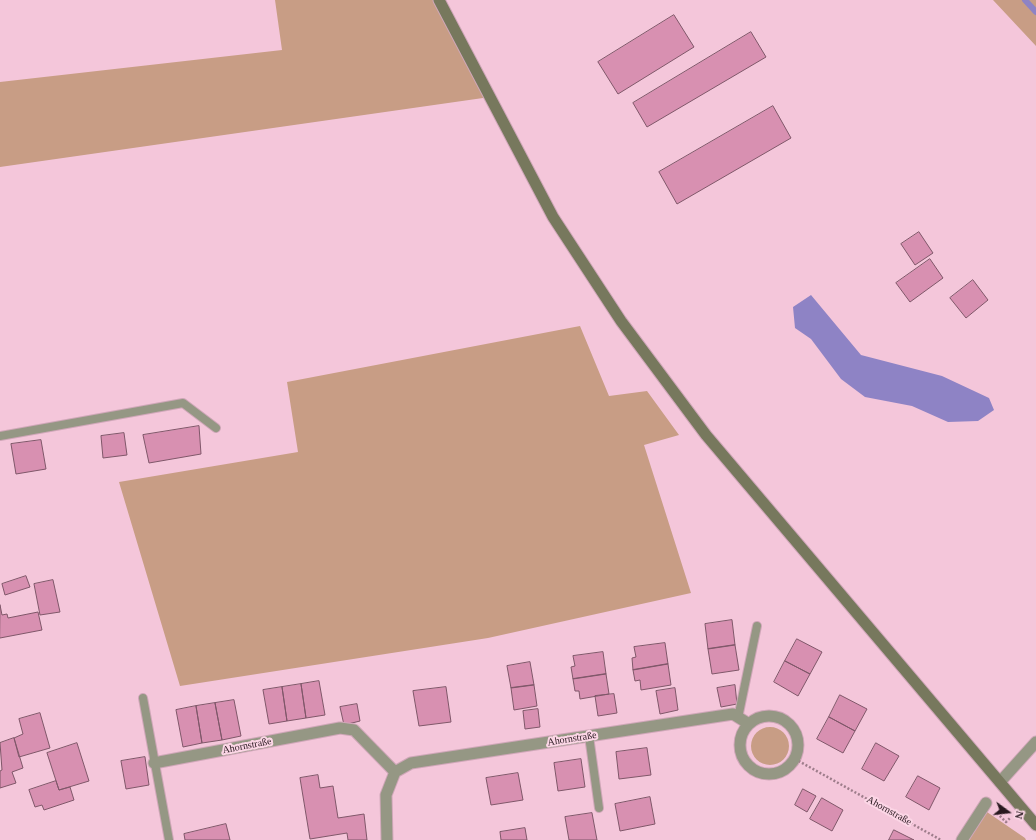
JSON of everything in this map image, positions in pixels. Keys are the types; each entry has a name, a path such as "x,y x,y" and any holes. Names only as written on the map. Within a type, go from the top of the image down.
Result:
{"main road":[{"path":"439,0 553,217 622,321 706,435 1036,825"}],"street":[{"name":"Ahornstraße","path":"154,763 340,728 354,730 394,772 411,763 733,714 749,724"},
{"path":"763,716 780,718 793,728 798,743 795,760 785,770 772,774 758,772 752,768 747,763 741,751 742,737 749,724 763,716"},
{"path":"1000,782 1036,742"},
{"path":"387,840 386,795 394,772"},
{"path":"962,840 986,803"}],"lane":[{"path":"0,436 183,403 216,428"},
{"path":"738,718 756,626"},
{"path":"143,698 169,840"},
{"path":"589,736 599,808"}],"path":[{"name":"Ahornstraße","path":"795,760 941,840"}],"shaded area":[{"path":"275,0 439,0 490,97 0,167 0,82 282,50"},
{"path":"993,0 1036,0 1036,46"},
{"path":"811,295 861,355 942,376 989,398 994,410 978,421 948,422 912,406 865,397 841,379 811,339 795,328 793,307"},
{"path":"580,326 609,396 647,391 679,435 644,445 691,593 488,638 180,686 119,482 298,452 287,382"},
{"path":"766,727 774,727 784,732 788,739 788,753 784,760 774,765 766,765 756,760 754,757 751,750 751,742 756,732 759,730"},
{"path":"987,812 1025,838 1026,840 969,840"}],"building":[{"path":"674,15 694,47 618,94 598,62"},
{"path":"751,32 766,57 647,127 633,103"},
{"path":"773,106 791,138 677,204 659,172"},
{"path":"919,232 933,253 915,265 901,244"},
{"path":"930,259 943,278 910,302 896,283"},
{"path":"973,280 988,300 966,318 950,298"},
{"path":"199,426 201,454 149,463 143,435"},
{"path":"124,433 127,455 103,458 101,436"},
{"path":"41,440 46,469 16,474 11,444"},
{"path":"26,576 30,587 5,595 2,584"},
{"path":"53,580 60,612 40,615 34,584"},
{"path":"0,605 2,615 7,614 8,618 38,612 42,630 0,638"},
{"path":"732,620 735,645 708,649 705,624"},
{"path":"797,639 822,652 810,674 785,661"},
{"path":"665,643 668,664 633,670 632,658 636,657 634,647"},
{"path":"735,645 739,670 712,674 708,649"},
{"path":"603,652 606,674 573,679 571,667 575,666 573,656"},
{"path":"785,661 810,674 798,696 774,682"},
{"path":"530,662 534,685 511,688 507,666"},
{"path":"668,664 671,685 641,690 640,680 635,681 633,670"},
{"path":"606,674 609,694 580,699 579,691 575,691 573,679"},
{"path":"319,681 325,715 306,718 301,684"},
{"path":"301,684 306,718 287,721 282,687"},
{"path":"534,685 537,706 514,710 511,688"},
{"path":"735,685 737,704 721,707 717,688"},
{"path":"282,687 287,721 269,724 263,690"},
{"path":"446,687 451,722 419,726 413,691"},
{"path":"675,688 678,710 660,714 656,691"},
{"path":"614,694 617,713 598,716 595,696"},
{"path":"840,695 867,709 855,731 829,717"},
{"path":"234,700 241,736 222,740 215,703"},
{"path":"215,703 222,740 202,743 196,706"},
{"path":"357,704 360,721 344,725 340,707"},
{"path":"196,706 202,743 183,747 176,710"},
{"path":"538,709 540,727 525,729 523,711"},
{"path":"40,713 50,748 19,757 14,738 23,734 19,719"},
{"path":"829,717 855,731 843,753 817,739"},
{"path":"14,738 23,768 12,772 16,783 0,788 0,771 2,770 0,743"},
{"path":"77,743 89,781 59,790 47,753"},
{"path":"876,743 899,756 884,781 862,769"},
{"path":"647,748 651,775 619,779 616,752"},
{"path":"145,757 149,785 126,789 121,761"},
{"path":"581,759 585,787 558,791 554,763"},
{"path":"518,773 523,800 491,805 486,778"},
{"path":"318,775 320,788 333,786 338,818 364,814 367,840 348,840 347,833 310,839 300,778"},
{"path":"918,776 940,788 929,810 906,797"},
{"path":"56,781 59,790 70,787 74,800 44,810 42,805 35,807 29,790"},
{"path":"803,789 816,796 807,812 795,805"},
{"path":"650,797 655,824 620,831 615,804"},
{"path":"822,798 843,810 832,831 810,819"},
{"path":"592,813 597,840 569,840 565,817"},
{"path":"226,824 230,840 185,840 184,834"},
{"path":"525,828 527,840 501,840 500,832"},
{"path":"894,830 914,840 889,840"}],"waterway":[{"path":"1025,0 1036,12"}]}
